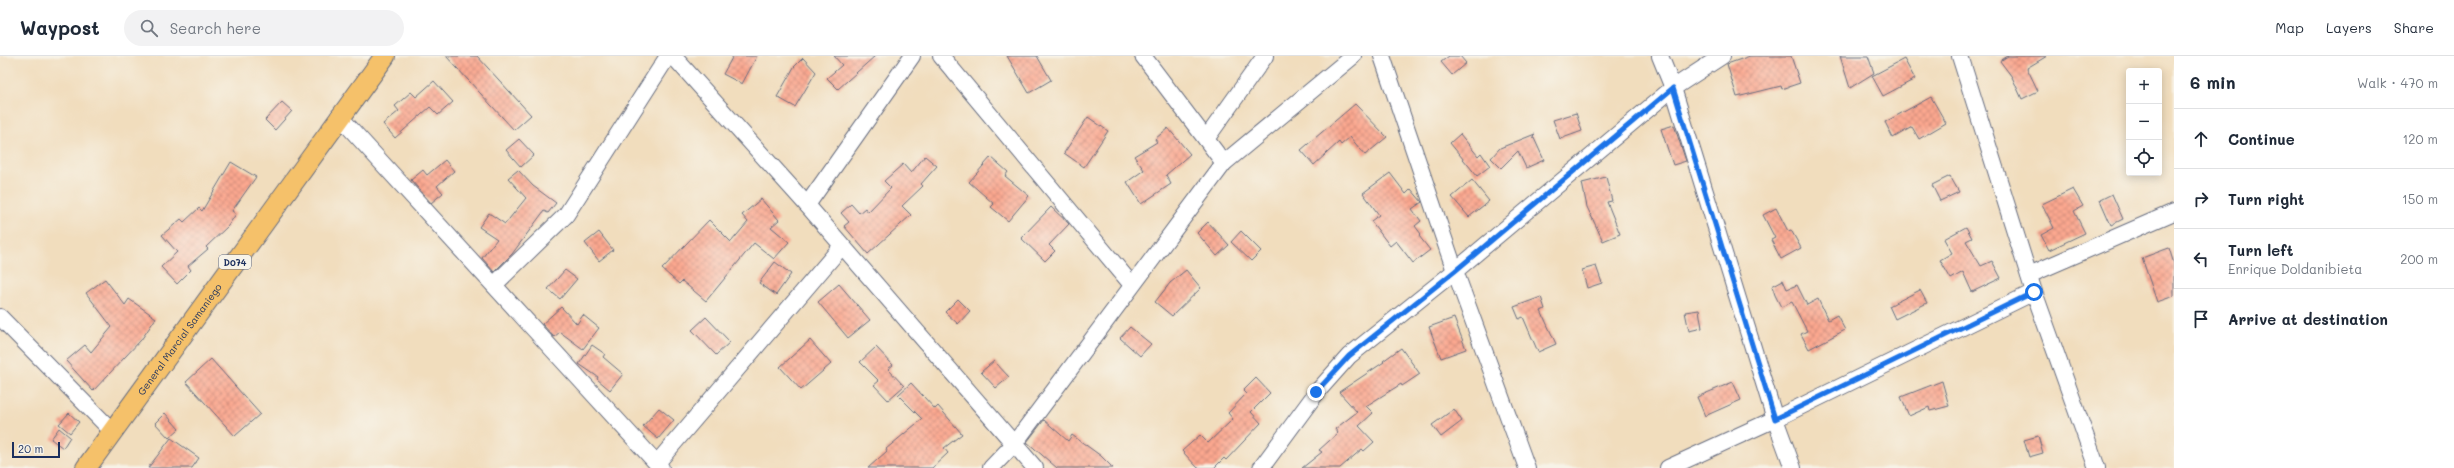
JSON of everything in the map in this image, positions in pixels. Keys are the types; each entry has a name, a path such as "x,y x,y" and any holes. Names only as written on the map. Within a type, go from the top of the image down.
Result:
{"main road":[{"name":"General Marcial Samaniego","path":"92,466 113,432 339,116 385,56"}],"street":[{"path":"494,285 566,215 668,56"},
{"path":"673,56 807,205 1035,468"},
{"path":"807,205 912,56"},
{"path":"941,56 1132,285"},
{"path":"1143,56 1224,163"},
{"path":"1206,139 1265,56"},
{"path":"992,468 1014,444 1224,163 1353,56"},
{"path":"1382,56 1455,271 1527,468"},
{"path":"1660,56 1673,88 1775,419 1793,468"},
{"path":"1261,468 1316,392 1349,356 1455,271 1673,88 1722,56"},
{"path":"1960,56 2034,292 2097,468"},
{"path":"339,116 659,466 842,246"},
{"path":"2029,275 2174,212"},
{"path":"1668,468 1775,419 2034,292"},
{"path":"0,317 113,432"}],"building":[{"path":"446,56 477,56 531,115 514,130"},
{"path":"733,56 757,56 742,84 723,74"},
{"path":"834,56 875,56 838,89 827,78 842,65"},
{"path":"1007,56 1037,56 1051,80 1029,93"},
{"path":"1449,56 1460,56 1466,63 1452,75 1441,62"},
{"path":"1750,56 1791,56 1800,83 1782,89 1781,86 1737,97 1727,64"},
{"path":"1840,56 1868,56 1874,73 1850,88"},
{"path":"2008,56 2047,56 2027,68 2038,91 2022,99 2012,77 2000,61"},
{"path":"803,58 816,72 795,107 777,97 794,67"},
{"path":"1904,59 1915,79 1883,96 1872,76"},
{"path":"434,81 453,102 438,115 430,107 395,138 383,124 399,111 395,106 411,92 416,97"},
{"path":"1931,97 1946,123 1919,139 1912,127 1893,138 1885,122"},
{"path":"282,102 292,111 275,130 265,120"},
{"path":"1355,104 1387,137 1365,155 1350,137 1341,145 1339,142 1314,165 1301,150"},
{"path":"1576,113 1582,131 1560,139 1553,120"},
{"path":"1088,117 1108,131 1084,167 1064,153"},
{"path":"1674,125 1686,161 1673,165 1661,129"},
{"path":"1168,128 1190,154 1166,175 1171,184 1141,204 1127,182 1144,170 1134,156 1157,142 1155,139"},
{"path":"1460,134 1478,156 1481,153 1490,166 1477,176 1450,143"},
{"path":"1535,134 1533,136 1544,160 1526,168 1518,151 1501,168 1491,158 1500,148"},
{"path":"519,139 534,155 521,167 506,150"},
{"path":"925,156 937,166 921,184 923,186 902,206 911,215 868,254 844,226 849,222 841,213 851,204 859,213 865,208 868,212 891,188 884,181 903,164 911,173"},
{"path":"991,157 1008,172 1005,176 1029,196 1008,221 991,207 994,204 969,182"},
{"path":"445,160 454,171 437,186 443,193 431,203 411,180 423,170 427,175"},
{"path":"231,162 256,177 232,211 236,214 228,226 206,247 208,249 188,266 191,270 177,284 161,267 177,252 162,235 181,219 184,222 199,208 202,211"},
{"path":"518,170 533,186 556,203 548,213 544,211 512,254 494,272 482,258 497,239 479,227 489,213 505,224 526,198 508,178"},
{"path":"1390,173 1406,194 1411,189 1422,202 1412,209 1421,221 1415,226 1421,234 1419,236 1430,250 1413,263 1396,241 1390,246 1371,221 1379,215 1363,193"},
{"path":"1950,176 1959,192 1940,201 1932,185"},
{"path":"1606,177 1612,201 1607,202 1620,234 1603,241 1587,207 1582,183"},
{"path":"1472,180 1489,201 1469,217 1452,197"},
{"path":"2073,189 2083,206 2074,211 2085,233 2049,250 2041,235 2054,228 2042,204"},
{"path":"2112,194 2123,219 2111,225 2100,200"},
{"path":"761,199 779,220 771,227 789,242 774,259 754,243 706,301 682,281 679,284 662,269 709,220 731,242 748,222 742,215"},
{"path":"1051,207 1069,224 1049,245 1055,251 1045,261 1021,238"},
{"path":"1776,208 1788,231 1791,230 1801,248 1781,259 1771,240 1775,238 1763,215"},
{"path":"1208,222 1229,245 1217,256 1197,233"},
{"path":"1966,227 1972,238 1966,241 1981,266 1992,261 2001,278 1972,292 1963,272 1951,279 1940,260 1952,253 1944,239"},
{"path":"1241,231 1261,251 1251,261 1231,242"},
{"path":"599,232 613,250 599,261 585,243"},
{"path":"2169,248 2174,264 2174,296 2157,302 2142,258"},
{"path":"775,262 791,274 776,295 759,283"},
{"path":"1596,266 1602,283 1587,288 1582,270"},
{"path":"565,270 577,279 560,299 548,289"},
{"path":"1186,270 1201,288 1172,316 1155,302 1170,283"},
{"path":"105,279 125,305 129,299 156,318 141,340 93,391 66,361 85,345 91,352 112,327 86,293"},
{"path":"1783,280 1787,289 1797,285 1807,305 1818,299 1828,320 1837,315 1845,330 1809,349 1801,334 1807,331 1792,302 1781,307 1775,295 1772,286"},
{"path":"839,284 870,320 848,338 818,302"},
{"path":"1920,290 1927,303 1895,319 1889,306"},
{"path":"1541,297 1545,309 1541,311 1556,344 1538,352 1523,317 1519,319 1514,307"},
{"path":"958,299 970,311 958,324 945,312"},
{"path":"561,307 577,324 583,315 599,328 583,349 560,332 554,337 542,324"},
{"path":"1699,310 1702,328 1689,331 1685,312"},
{"path":"706,317 730,342 716,355 692,330"},
{"path":"1454,318 1466,349 1441,358 1429,327"},
{"path":"1130,327 1151,344 1140,356 1120,338"},
{"path":"810,340 831,364 801,390 780,367"},
{"path":"592,345 605,354 603,357 623,374 610,390 597,379 598,377 579,364"},
{"path":"876,347 893,365 888,369 904,386 888,400 874,385 879,381 860,362"},
{"path":"1401,348 1420,374 1366,406 1373,413 1359,426 1374,442 1364,451 1362,449 1340,468 1302,468 1322,452 1319,450 1338,433 1335,429 1357,412 1339,392 1384,362 1383,361"},
{"path":"211,359 260,414 235,436 186,382"},
{"path":"994,361 1009,377 996,388 981,372"},
{"path":"1256,378 1270,393 1251,412 1261,423 1226,460 1224,458 1214,468 1198,468 1182,451 1200,435 1208,443 1233,419 1228,413 1246,394 1243,391"},
{"path":"1942,381 1949,406 1930,411 1929,407 1909,416 1901,397"},
{"path":"1733,382 1741,400 1705,416 1697,397"},
{"path":"911,383 935,409 938,406 962,434 944,448 948,453 932,468 868,468 887,451 886,449 922,419 898,395"},
{"path":"659,408 674,420 658,439 643,426"},
{"path":"1454,409 1462,421 1441,437 1432,425"},
{"path":"69,413 79,422 70,433 59,424"},
{"path":"165,413 179,429 169,438 155,423"},
{"path":"1044,420 1068,441 1072,435 1101,456 1113,468 1057,468 1027,442"},
{"path":"59,428 70,437 63,448 51,439"},
{"path":"2038,436 2043,453 2029,457 2024,440"},
{"path":"171,438 199,458 192,468 148,468"}],"route":[{"path":"1316,392 1349,356 1455,271 1673,88 1775,419 2034,292"}]}
